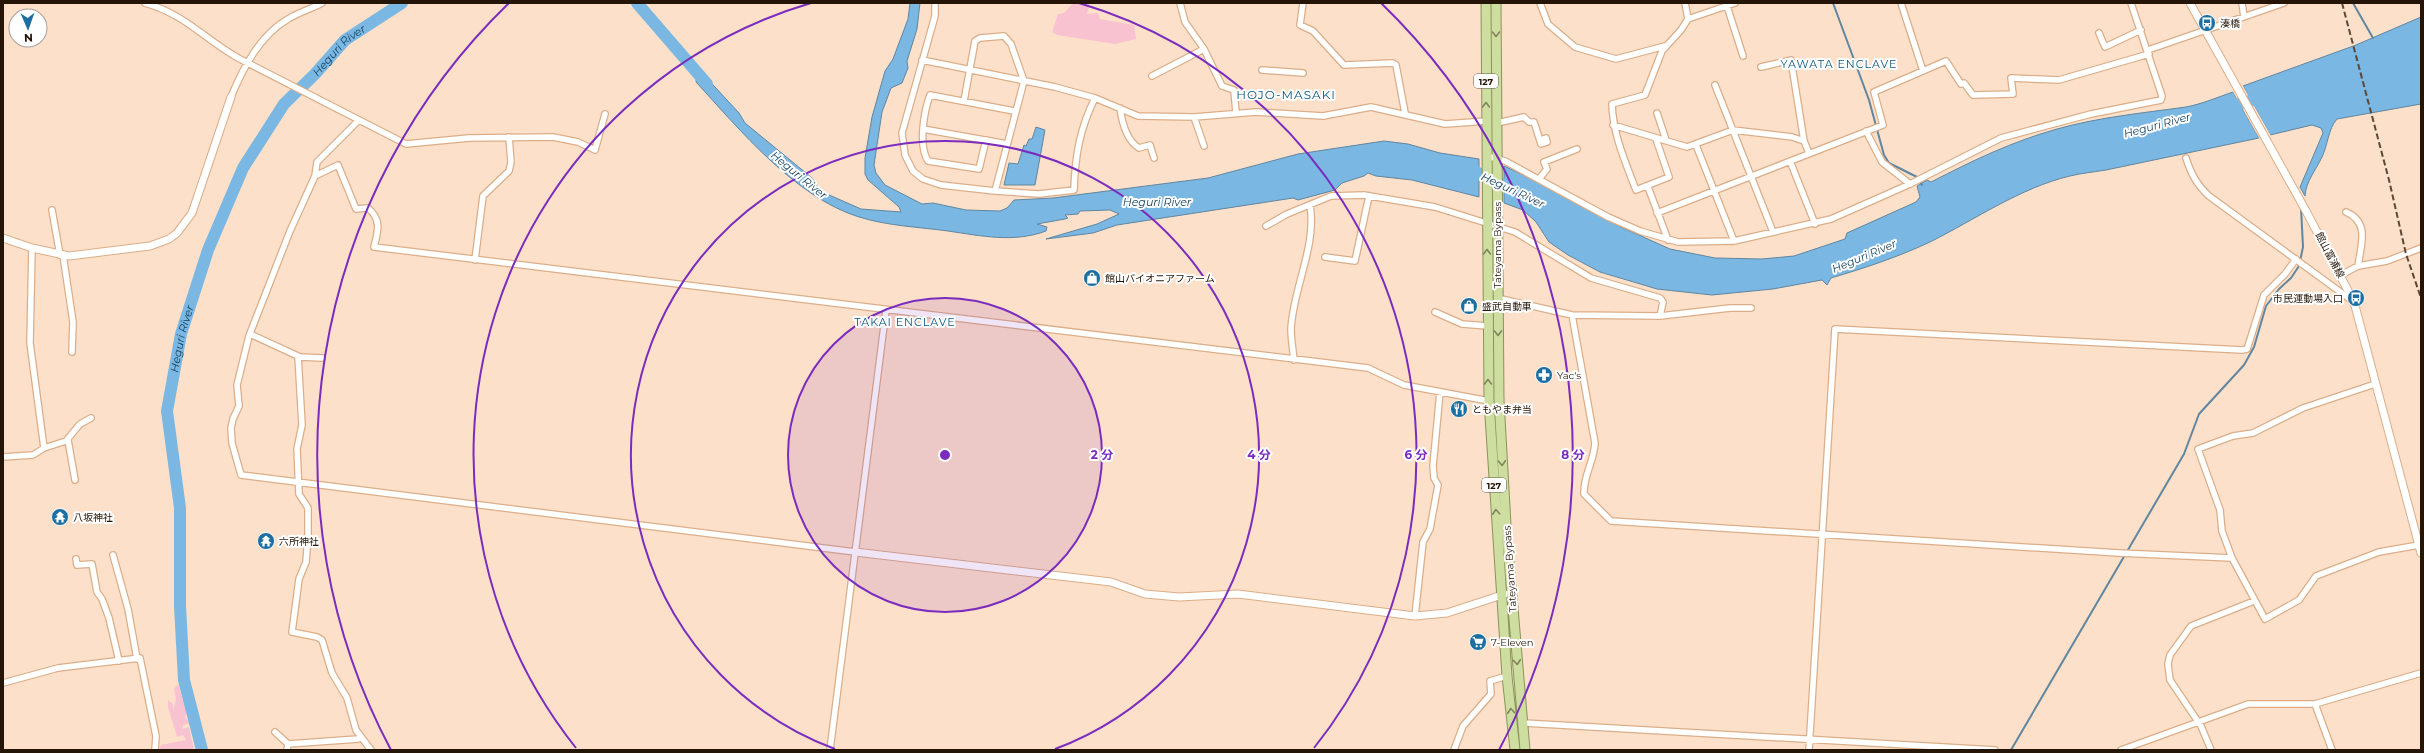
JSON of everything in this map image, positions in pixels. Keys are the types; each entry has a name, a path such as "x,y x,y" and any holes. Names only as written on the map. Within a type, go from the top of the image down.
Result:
{"highway":[{"name":"Tateyama Bypass","path":"1486,3 1489,401 1507,594 1525,750"},
{"name":"Tateyama Bypass","path":"1496,3 1497,298 1499,400 1507,594 1507,676 1514,750"}],"street":[{"path":"144,3 182,18 220,48 406,144 469,138 553,137 578,142 595,150 605,114"},
{"path":"3,238 32,248 62,255 150,246 169,239 177,233 192,213 231,97 247,63 280,25 322,3"},
{"path":"935,3 935,16 902,133 905,155 913,170 923,179 941,185 995,191 1039,194 1074,190 1077,146 1085,118 1095,98"},
{"path":"1180,3 1185,22 1204,49 1222,86 1234,90 1236,113"},
{"path":"1303,3 1300,25 1313,31 1344,65 1393,63 1396,65 1405,114"},
{"path":"1540,3 1548,24 1575,47 1616,59 1665,46"},
{"path":"1656,139 1669,177 1648,187 1636,190 1613,125 1612,104 1645,95 1665,46 1682,30 1688,19 1685,3"},
{"path":"1688,19 1735,3"},
{"path":"1901,3 1924,71"},
{"path":"1487,157 1539,179 1608,216 1640,231 1668,240 1702,242 1734,241 1815,224 1864,205 2001,138 2085,115 2161,100 2162,96 2131,3"},
{"name":"館山富浦線","path":"2190,3 2306,211 2354,302 2421,553"},
{"path":"2242,3 2244,17"},
{"path":"1658,213 1876,127 1883,126 1874,92 1946,61 1961,84 1964,83 1973,95 2013,94 2011,78 2059,80 2148,52 2244,17 2271,5 2284,3"},
{"path":"1727,6 1742,56"},
{"path":"2099,33 2105,47 2141,30"},
{"path":"964,102 975,41 980,38 1004,36 1011,44 1024,80 1014,111 995,191"},
{"path":"1152,76 1204,49"},
{"path":"922,60 1024,80 1095,98 1138,116 1194,117 1236,113 1323,116 1371,107 1445,124 1486,121"},
{"path":"1761,67 1791,60 1804,141 1809,153"},
{"path":"1262,70 1303,73"},
{"path":"1716,85 1773,232"},
{"path":"986,140 979,169 971,169 928,161 925,156 923,129 930,95 1014,111"},
{"path":"1120,108 1122,120 1131,141 1139,148 1150,145 1154,158"},
{"path":"1657,113 1666,140"},
{"path":"1194,117 1204,146"},
{"path":"1497,123 1524,117 1529,122 1534,122 1540,140"},
{"path":"359,120 317,162 315,176 290,231 250,334 237,385 239,406 232,419 231,428 232,443 241,475 299,481 855,552 1111,582 1145,594 1180,597 1238,594 1415,616 1447,613 1507,594"},
{"path":"1613,125 1687,147 1696,145 1733,130 1792,137 1804,141"},
{"path":"923,129 1007,144"},
{"path":"1866,131 1882,162 1912,182"},
{"path":"475,260 483,196 509,171 511,162 509,137"},
{"path":"1696,145 1734,241"},
{"path":"1539,179 1547,169 1544,162 1577,149"},
{"path":"2186,158 2192,176 2199,187 2209,196 2354,302"},
{"path":"1790,161 1815,224"},
{"path":"315,176 338,165 356,209 368,208 377,218 379,225 374,246 475,260 1368,368 1404,385 1489,401"},
{"path":"1648,187 1668,240"},
{"path":"1266,226 1287,214 1331,196 1369,196 1435,207 1497,225 1523,237 1591,278 1660,298 1663,302 1660,316"},
{"path":"1325,257 1355,261 1369,196"},
{"path":"1294,360 1291,330 1310,233 1312,215 1310,205"},
{"path":"52,210 62,255 73,322 72,352"},
{"path":"2346,212 2358,219 2362,227 2358,266"},
{"path":"32,248 30,343 44,448"},
{"path":"2340,275 2358,266 2387,261 2421,248"},
{"path":"1809,750 1835,328 2242,350 2247,349 2264,295 2298,260"},
{"path":"1497,298 1572,315 1660,316 1730,308 1751,308"},
{"path":"830,750 886,310"},
{"path":"1435,312 1462,324 1488,326"},
{"path":"1572,315 1595,443 1594,456 1584,480 1584,494 1611,521 2130,554 2232,558"},
{"path":"250,334 298,356 322,358"},
{"path":"298,356 302,426 297,449 299,494 308,508 308,537 306,562 299,579 292,632 317,637 322,640 332,673 347,698 354,724 360,737 371,750"},
{"path":"2375,384 2304,408 2253,433 2233,436 2198,449 2220,510 2222,531 2232,558 2265,619 2299,600 2316,576 2379,552 2419,545"},
{"path":"1415,616 1423,542 1430,529 1438,485 1434,478 1432,466 1440,392"},
{"path":"75,480 68,440 69,435 80,424 91,418"},
{"path":"3,457 32,455 44,448 68,440"},
{"path":"114,555 128,609 137,659"},
{"path":"76,559 77,565 92,564 97,592 102,599 109,618 119,661"},
{"path":"2211,750 2197,723 2188,710 2182,696 2170,680 2168,664 2170,655 2191,626 2254,601"},
{"path":"3,683 58,668 140,658 156,736 156,750"},
{"path":"2121,750 2252,703 2315,704 2421,673"},
{"path":"1454,750 1463,726 1491,694 1490,681 1507,676"},
{"path":"2315,704 2332,750"},
{"path":"1522,723 1995,750"},
{"path":"275,732 288,747 358,739 360,737"}],"shaded area":[{"path":"1073,3 1090,3 1087,14 1098,13 1100,19 1134,25 1136,39 1115,44 1057,35 1052,32 1058,14 1064,13"},
{"path":"178,684 187,713 185,717 190,723 183,725 182,729 189,727 194,750 159,750 161,745 186,740 183,735 177,737 168,707 168,700 173,704 173,710 176,700 174,689"}],"water":[{"path":"910,3 920,3 917,29 907,61 908,68 902,83 891,88 882,112 874,165 876,173 885,185 922,204 933,203 966,210 1000,211 1007,208 1014,200 1053,198 1208,178 1298,154 1384,141 1408,144 1440,153 1479,159 1479,197 1412,180 1376,176 1368,173 1364,176 1342,183 1335,190 1298,200 1293,198 1117,225 1093,233 1046,239 1097,224 1119,214 1110,210 1080,211 1078,214 1065,215 1068,218 1065,219 1037,224 1047,227 1046,231 1034,235 1010,238 892,224 859,217 835,207 813,194 791,178 750,141 696,82 697,71 703,74 739,113 745,123 812,178 820,191 861,209 901,212 899,207 868,180 865,174 865,158 872,117 885,71 893,59 908,19"},
{"path":"2421,17 2421,104 2337,119 2330,132 2322,157 2309,180 2305,196 2300,187 2323,133 2321,128 2312,125 2270,135 2243,86 2356,45"},
{"path":"2233,92 2259,138 2106,170 2074,175 2052,181 2016,196 1930,242 1906,253 1831,278 1827,285 1822,280 1773,289 1712,295 1657,289 1600,272 1568,255 1549,242 1536,222 1523,210 1504,203 1504,166 1559,191 1621,227 1670,249 1715,258 1762,259 1794,256 1845,239 1847,233 1916,202 1920,197 1917,186 1927,180 1931,182 1978,159 2040,134 2089,121 2192,106"},
{"path":"1036,127 1045,130 1035,185 1004,185 1009,163 1018,164 1024,145 1026,146 1029,139 1032,139"}],"pier":[{"path":"2241,85 2243,86 2271,136 2269,136"},
{"path":"2232,90 2235,91 2260,139 2259,138"}],"waterway":[{"name":"Heguri River","path":"202,750 184,680 180,606 180,508 167,411 181,334 208,250 243,168 284,104 315,74 345,40 402,3"},
{"name":"Heguri River","path":"637,3 707,84"},
{"path":"1833,3 1869,100 1884,155 1889,163 1917,177 1922,185"},
{"path":"2353,3 2373,38"},
{"name":"Heguri River","path":"2223,108 2265,97"},
{"name":"Heguri River","path":"1465,167 1519,192"},
{"path":"2011,750 2184,454 2199,414 2244,365 2254,347 2266,306 2279,289 2291,278 2299,266 2303,247 2301,208"}],"railway":[{"path":"2342,3 2389,180 2406,254 2421,298"}],"place":[{"name":"湊橋","path":"2207,23"},
{"name":"館山パイオニアファーム","path":"1092,278"},
{"name":"市民運動場入口","path":"2356,298"},
{"name":"盛武自動車","path":"1469,306"},
{"name":"Yac's","path":"1544,375"},
{"name":"ともやま弁当","path":"1459,409"},
{"name":"八坂神社","path":"60,517"},
{"name":"六所神社","path":"266,541"},
{"name":"7-Eleven","path":"1478,642"}],"district":[{"name":"YAWATA ENCLAVE","path":"1839,64"},
{"name":"HOJO-MASAKI","path":"1286,94"},
{"name":"TAKAI ENCLAVE","path":"905,322"}]}
